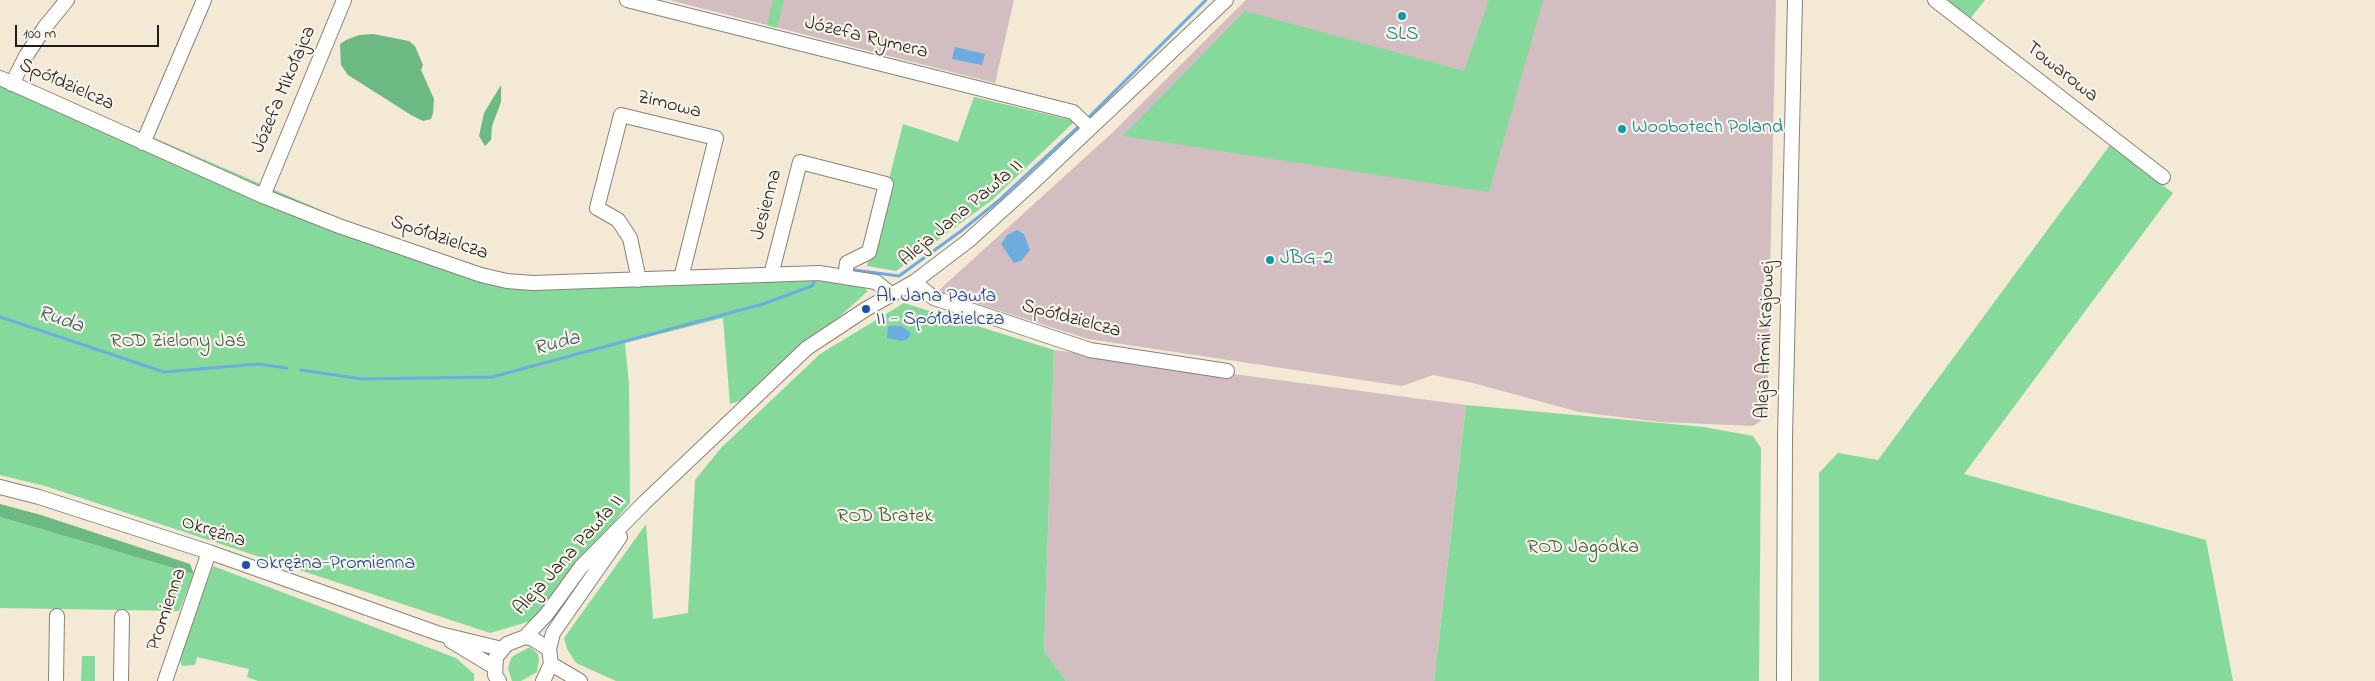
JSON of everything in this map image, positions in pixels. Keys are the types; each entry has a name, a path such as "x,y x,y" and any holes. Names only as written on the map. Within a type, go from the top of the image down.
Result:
{"street":[{"path":"6,81 67,0"},
{"path":"143,143 204,0"},
{"name":"Józefa Mikołajca","path":"263,196 344,0"},
{"name":"Józefa Rymera","path":"626,0 1074,112 1090,128"},
{"name":"Aleja Jana Pawła II","path":"525,637 546,614 582,568 645,502 808,348 914,282 968,241 1226,0"},
{"name":"Aleja Armii Krajowej","path":"1784,681 1785,437 1795,0"},
{"name":"Towarowa","path":"1934,0 2163,177"},
{"name":"Spółdzielcza","path":"6,81 263,196 339,226 473,272 507,281 533,283 819,273 876,282 892,295"},
{"name":"Zimowa","path":"639,280 630,238 618,220 597,208 621,115 716,138 681,278"},
{"name":"Jesienna","path":"771,275 800,162 886,184 869,252 847,263 845,276"},
{"name":"Spółdzielcza","path":"914,282 934,298 1090,350 1227,371"},
{"name":"Okrężna","path":"0,487 39,497 209,552 440,634 502,649"},
{"name":"Aleja Jana Pawła II","path":"549,650 553,633 645,502"},
{"name":"Promienna","path":"165,681 209,552"},
{"path":"56,681 57,616"},
{"path":"121,681 122,617"},
{"name":"Okrężna","path":"440,634 494,667"},
{"path":"499,681 495,675 496,657 513,640 525,637 533,638 549,650 551,664 543,681"},
{"path":"551,664 580,681"}],"shaded area":[{"path":"669,0 1014,0 995,83"},
{"path":"1246,0 1776,0 1767,417 1753,426 1660,422 1579,412 1473,383 1433,375 1402,386 1088,339 938,291 1112,133"},
{"path":"1054,350 1466,405 1434,681 1066,681 1044,651"}],"green space":[{"path":"773,0 784,0 777,28 767,25"},
{"path":"1489,0 1543,0 1489,192 1123,136 1245,11 1464,71"},
{"path":"1945,0 1985,0 1970,19"},
{"path":"373,34 409,41 415,46 423,65 421,70 434,99 431,119 423,121 411,115 348,75 341,65 340,44 359,35"},
{"name":"ROD Zielony Jaś","path":"0,84 136,130 487,282 819,277 859,284 868,291 749,398 730,404 723,318 625,343 629,384 630,503 531,621 490,633 45,486 0,475"},
{"path":"501,85 501,102 492,126 491,140 485,146 479,136 484,113"},
{"path":"974,97 1075,121 992,200 896,271 867,266 903,124 958,142"},
{"path":"2110,145 2173,193 1964,474 2206,540 2233,681 1819,681 1819,473 1838,453 1878,460"},
{"name":"ROD Bratek","path":"904,303 1054,350 1044,651 1066,681 616,681 576,663 567,649 564,638 646,524 653,619 688,613 695,480 721,448 820,354"},
{"name":"ROD Jagódka","path":"1466,405 1704,427 1753,436 1761,448 1759,681 1434,681"},
{"path":"0,504 41,515 190,564 194,574 0,517"},
{"path":"0,517 194,574 179,611 0,608"},
{"path":"213,566 456,658 474,674 474,681 258,681 247,677 249,669 197,657 195,665 182,666 179,657"},
{"path":"530,647 538,654 537,672 521,681 512,681 508,669 510,661 513,656"},
{"path":"82,656 95,656 95,681 81,681"}],"water":[{"path":"955,47 985,54 982,65 952,59"},
{"path":"1017,230 1024,234 1030,250 1021,261 1014,263 1001,244 1007,235"},
{"path":"901,326 911,333 908,339 902,341 887,338 888,327"}],"waterway":[{"path":"1090,116 1206,0"},
{"path":"854,270 899,276 997,202 1078,127"},
{"name":"Ruda","path":"301,370 362,379 492,377 763,304 812,286 815,280"},
{"name":"Ruda","path":"0,317 164,372 258,364 287,368"}],"place":[{"name":"SLS","path":"1402,16"},
{"name":"Woobotech Poland","path":"1622,129"},
{"name":"JBG-2","path":"1270,260"},
{"name":"Al. Jana Pawła II - Spółdzielcza","path":"866,309"},
{"name":"Okrężna-Promienna","path":"246,565"}]}
